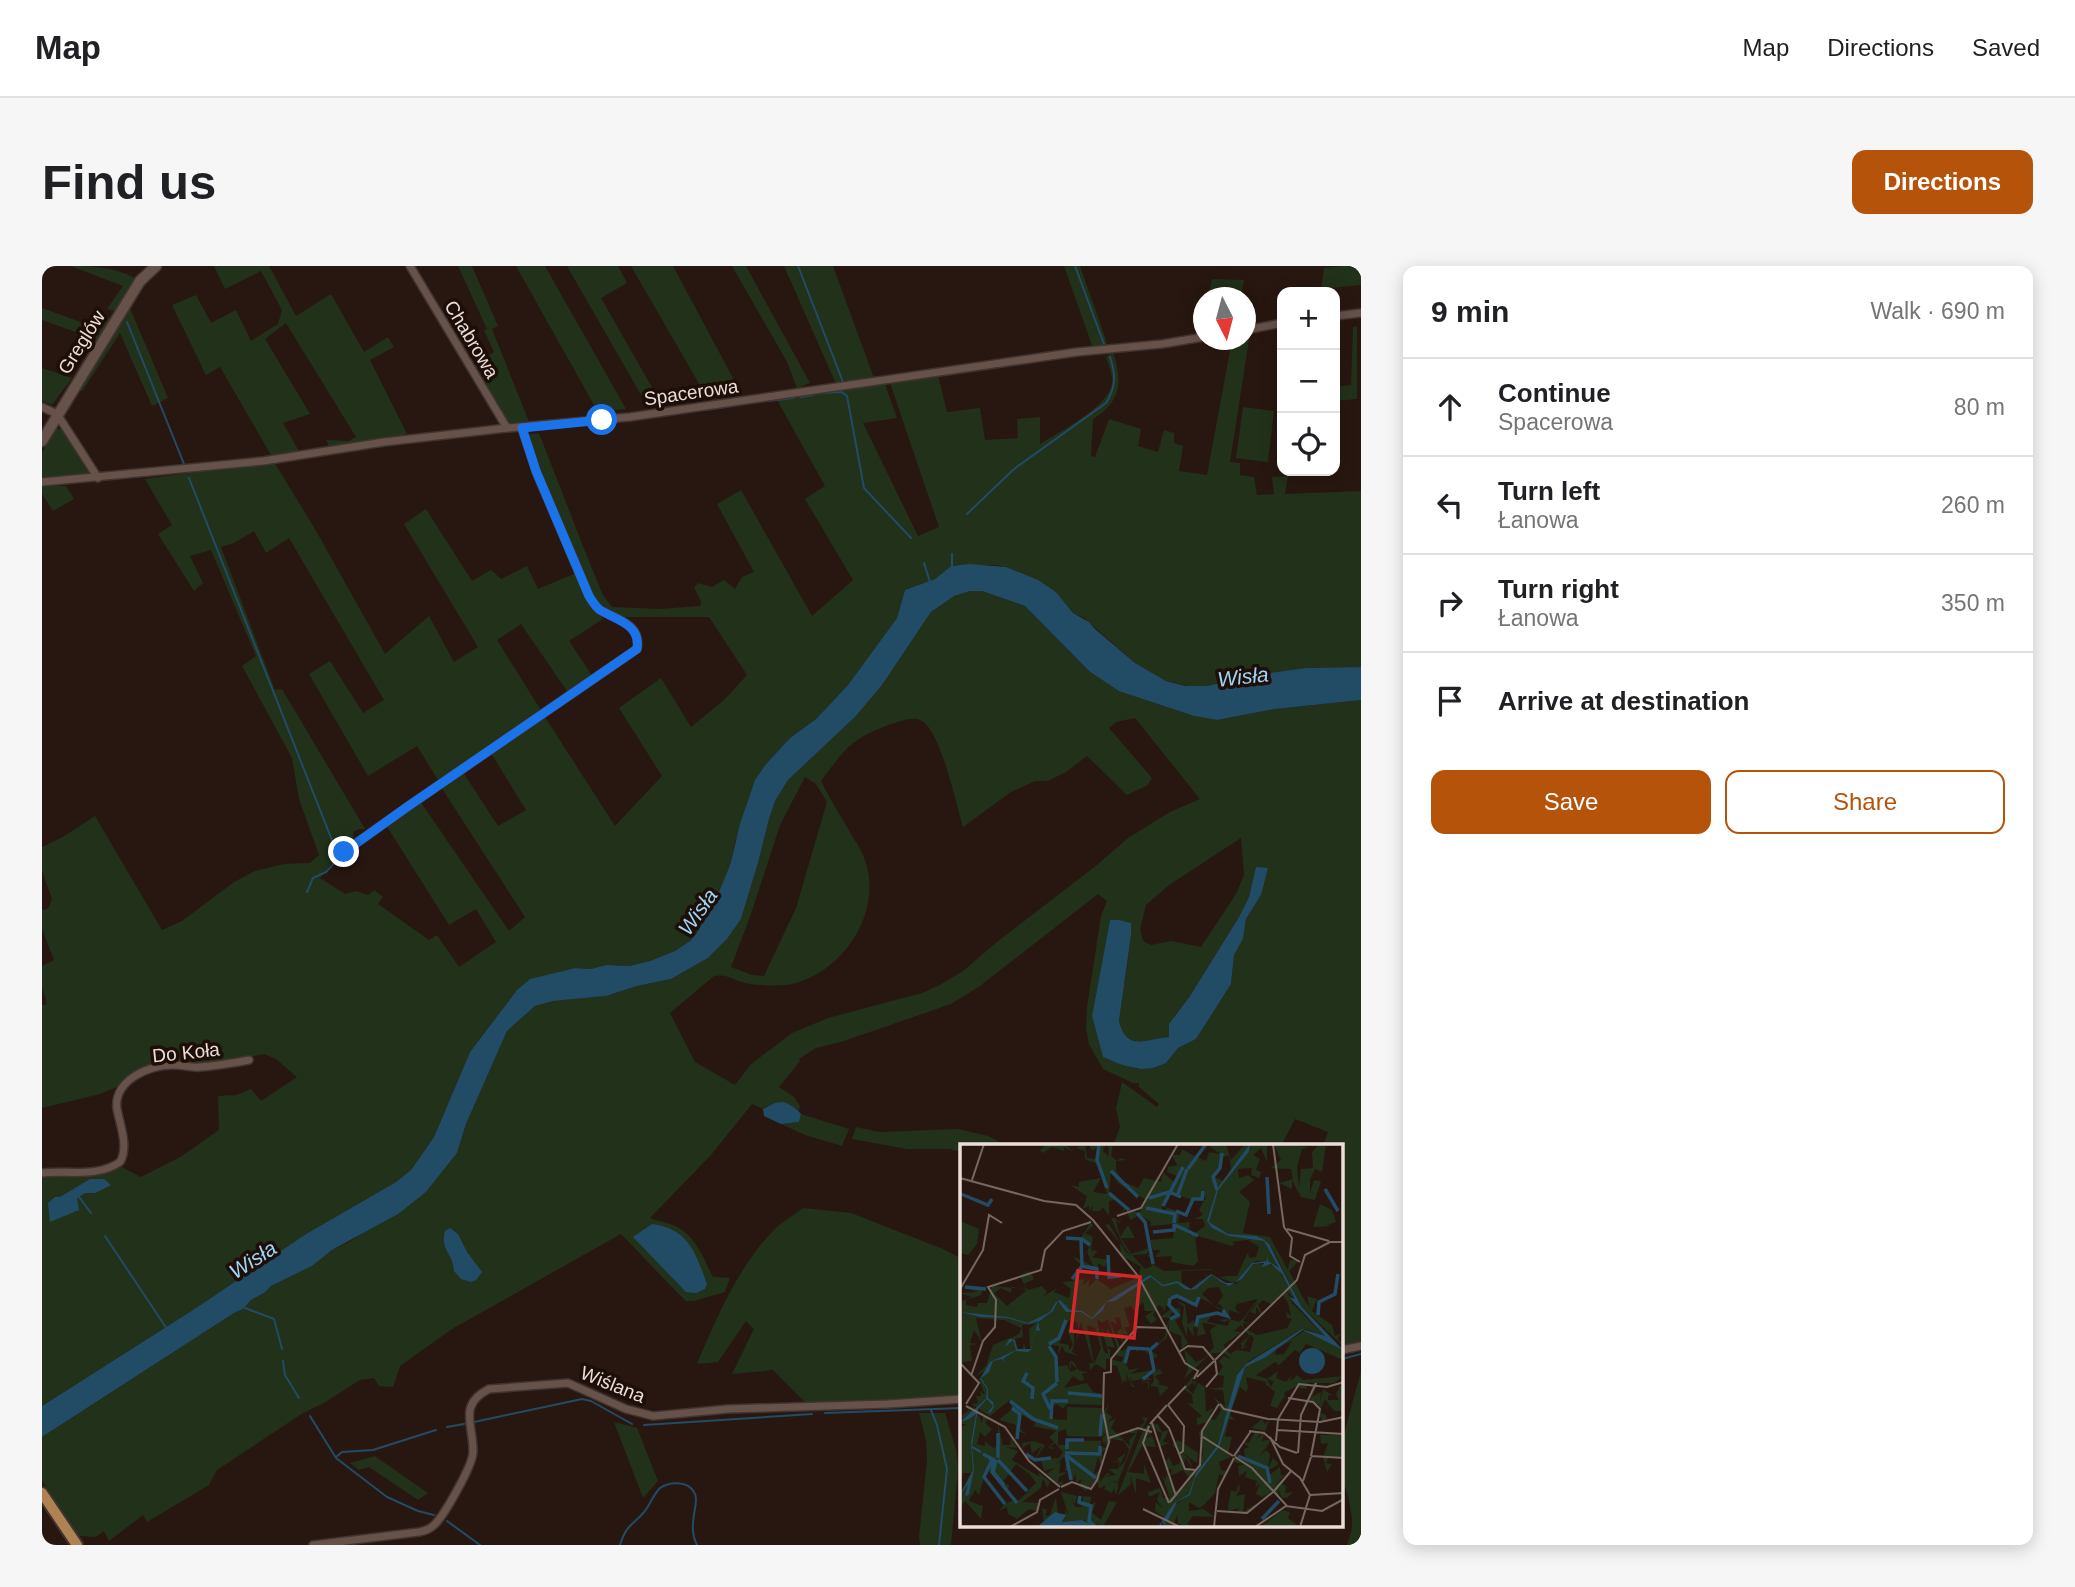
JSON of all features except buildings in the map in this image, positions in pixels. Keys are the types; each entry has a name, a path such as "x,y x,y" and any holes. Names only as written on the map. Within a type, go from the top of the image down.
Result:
{"main road":[{"path":"42,1493 76,1545"}],"street":[{"name":"Greglów","path":"42,441 140,281 156,266"},
{"name":"Chabrowa","path":"410,266 507,428"},
{"path":"1340,315 1361,313"},
{"path":"1256,328 1277,324"},
{"name":"Spacerowa","path":"42,482 263,461 384,442 630,417 1077,352 1193,339"},
{"path":"42,407 57,414 98,478"},
{"path":"344,852 637,649 637,639 624,621 598,609 589,596 536,471 522,428"},
{"name":"Do Koła","path":"42,1173 95,1172 106,1170 120,1162 124,1149 116,1101 123,1085 130,1080 156,1067 202,1067 248,1060"},
{"name":"Wiślana","path":"313,1545 419,1532 431,1527 443,1513 471,1464 473,1453 469,1412 478,1396 489,1389 568,1383 626,1409 653,1416 728,1409 960,1399"}],"green space":[{"path":"71,266 111,269 135,278 135,282 116,311 107,309 123,286"},
{"path":"214,266 269,266 296,316 331,294 364,352 388,337 394,347 370,360 407,434 330,448 326,440 348,441 356,437 286,323 265,339 310,414 283,423 300,453 271,455 220,367 206,375 172,305 196,295 211,323 236,310 251,341 278,324 282,310 261,271 225,289"},
{"path":"458,266 472,266 498,326 492,329 529,422 508,423 474,364 494,352 484,330 487,329"},
{"path":"516,266 545,266 626,409 598,412"},
{"path":"567,266 618,266 627,283 601,298 662,405 648,407"},
{"path":"631,266 673,266 741,393 709,401"},
{"path":"732,266 746,266 810,383 797,388 787,362"},
{"path":"784,266 833,266 874,378 836,384"},
{"path":"1064,266 1080,266 1107,343 1101,347 1093,348"},
{"path":"1361,266 1361,285 1321,287 1324,268"},
{"path":"1212,279 1244,280 1243,287 1210,287"},
{"path":"42,308 97,328 104,314 111,319 98,340 42,320"},
{"path":"130,308 168,398 152,406 120,333 83,390 77,393"},
{"path":"1357,326 1357,399 1340,401 1340,386 1351,385 1353,327"},
{"path":"1230,350 1247,350 1230,462 1240,463 1240,475 1254,477 1257,495 1274,494 1272,477 1288,476 1285,494 1361,491 1361,667 1306,668 1207,686 1188,686 1166,681 1135,663 1084,618 1073,613 1056,592 1006,567 955,565 935,579 905,590 897,618 848,685 816,719 790,738 766,764 716,899 690,941 675,951 650,961 629,966 575,968 531,979 517,990 470,1052 434,1137 411,1170 396,1182 306,1234 42,1406 42,1175 108,1173 120,1166 141,1177 182,1156 219,1130 218,1096 236,1095 251,1089 261,1101 297,1077 276,1059 264,1054 216,1064 193,1065 175,1062 129,1077 117,1087 100,1094 42,1108 42,1005 47,1004 42,988 42,966 54,960 42,929 42,909 49,907 52,899 42,871 42,847 95,816 162,930 182,921 234,882 255,871 284,864 310,863 319,855 299,799 292,758 242,666 256,656 211,550 190,556 203,583 194,591 158,534 172,525 145,479 274,462 385,654 429,616 454,662 478,647 404,524 426,509 472,581 491,570 501,579 527,566 538,589 576,573 591,605 603,619 569,641 593,677 569,694 521,624 497,640 542,712 438,780 417,746 368,776 309,674 330,661 363,713 384,700 289,538 266,553 254,531 221,547 275,690 282,689 365,829 353,832 354,840 341,851 320,878 345,894 356,891 368,895 374,890 383,897 378,904 429,940 437,935 459,967 496,942 476,909 449,925 386,825 420,801 509,931 525,917 441,787 463,772 498,826 526,810 491,753 545,717 615,826 662,776 619,708 661,678 691,727 724,700 747,675 709,617 625,617 599,606 590,595 527,435 539,433 603,595 612,607 660,609 700,606 701,602 694,587 698,583 712,587 724,580 735,589 742,577 754,572 717,504 741,490 812,616 853,580 805,499 825,486 776,398 885,384 897,418 863,423 918,536 939,527 890,383 938,375 947,412 980,408 985,440 1018,438 1017,419 1040,417 1040,444 1082,418 1109,393 1112,384 1106,357 1113,352 1118,372 1117,390 1109,405 1093,419 1091,456 1095,457 1109,419 1141,429 1138,446 1158,452 1164,430 1174,433 1174,443 1183,446 1179,471 1207,475"},
{"path":"42,368 72,378 52,405 42,401"},
{"path":"1243,407 1274,411 1268,462 1236,458"},
{"path":"56,429 63,429 89,468 89,473 84,477 42,480 42,452"},
{"path":"42,486 66,486 74,499 53,511 42,494"},
{"path":"970,591 982,591 1025,606 1089,671 1141,698 1194,716 1217,720 1275,709 1361,700 1361,1341 1344,1345 1344,1144 1324,1144 1328,1132 1295,1119 1282,1144 1114,1144 1120,1127 1116,1109 1122,1082 1157,1107 1159,1104 1139,1087 1139,1083 1133,1083 1103,1069 1089,1044 1086,1029 1087,1007 1101,916 1107,901 1098,894 980,986 951,1004 816,1048 799,1059 779,1087 794,1097 800,1106 799,1111 786,1103 763,1109 752,1104 711,1155 650,1218 675,1226 687,1234 700,1251 713,1277 730,1278 725,1292 686,1301 621,1234 452,1329 400,1366 393,1387 379,1386 374,1378 360,1380 303,1413 217,1470 209,1485 147,1522 143,1515 109,1541 104,1531 96,1537 79,1536 42,1481 42,1437 243,1309 271,1286 312,1266 332,1250 349,1242 426,1192 457,1153 466,1124 507,1031 535,1006 553,1001 606,996 671,979 708,958 727,939 741,919 775,801 788,780 856,716 882,685 931,612 953,596","holes":["1135,718 1200,799 1170,812 1128,838 963,971 940,985 922,993 828,1018 792,1033 751,1064 735,1085 695,1062 670,1013 714,976 755,985 792,984 829,966 844,952 856,935 865,916 869,875 862,852 821,781 855,741 909,719 922,721 929,728 941,753 963,827 1011,792 1035,781 1048,781 1066,772 1087,756 1127,795 1148,785 1152,778 1109,728 1116,722","805,777 816,784 827,802 796,908 764,976 752,975 731,967 780,825","1241,838 1244,875 1236,894 1201,947 1171,941 1151,945 1143,941 1140,929 1146,905 1169,885","1256,867 1261,895 1246,919 1243,939 1234,955 1231,984 1196,1039 1178,1048 1166,1063 1141,1069 1122,1065 1103,1056 1092,1016 1110,920 1131,935 1119,1021 1123,1031 1127,1037 1138,1041 1169,1037 1169,1024 1190,996 1239,917 1249,897"]},
{"path":"801,1114 849,1129 842,1146 805,1135 781,1124 799,1122"},
{"path":"856,1127 879,1132 958,1129 988,1136 1003,1144 960,1144 960,1152 907,1149 852,1139"},
{"path":"803,1208 851,1213 960,1258 960,1396 806,1403 773,1370 732,1374 754,1329 746,1321 718,1362 697,1364 739,1277 749,1260 776,1228"},
{"path":"1361,1371 1361,1545 1347,1545 1352,1529 1352,1517 1344,1483 1344,1435"},
{"path":"919,1413 945,1413 956,1450 958,1469 951,1545 920,1545 927,1460 926,1440"},
{"path":"614,1422 637,1428 658,1481 643,1498"},
{"path":"375,1456 428,1493 418,1500 369,1467 359,1470 350,1463"}],"water":[{"path":"970,564 1006,567 1038,580 1056,592 1073,613 1089,622 1135,663 1166,681 1185,686 1207,686 1255,675 1306,668 1361,667 1361,700 1275,709 1217,720 1194,716 1119,691 1089,671 1025,606 982,591 970,591 954,596 931,612 882,685 856,716 788,780 775,801 741,919 727,939 708,958 671,979 606,996 553,1001 535,1006 507,1031 466,1124 457,1153 426,1192 398,1214 332,1250 312,1266 271,1286 243,1309 42,1437 42,1406 306,1234 396,1182 411,1170 434,1137 470,1052 517,990 530,979 575,968 629,966 675,951 690,941 716,899 730,865 755,780 766,764 790,738 816,719 848,685 897,618 905,590 935,579 951,566"},
{"path":"1256,867 1268,868 1261,895 1246,919 1243,939 1234,955 1231,984 1196,1039 1178,1048 1166,1063 1153,1068 1141,1069 1122,1065 1103,1057 1092,1016 1110,920 1131,923 1119,1021 1122,1031 1127,1037 1138,1041 1169,1037 1169,1024 1190,996 1239,917 1249,897"},
{"path":"782,1102 793,1106 801,1114 799,1122 781,1124 764,1116 763,1109"},
{"path":"90,1179 104,1179 111,1185 95,1193 85,1193 77,1198 79,1210 50,1222 48,1203"},
{"path":"652,1224 675,1231 689,1244 707,1284 705,1289 696,1293 686,1292 633,1237"},
{"path":"450,1228 458,1234 482,1272 476,1280 471,1282 461,1279 454,1271 444,1243 445,1231"}],"waterway":[{"path":"798,266 843,382"},
{"path":"1075,266 1104,344"},
{"path":"127,322 184,464"},
{"path":"967,514 1014,469 1106,403 1114,381 1110,357"},
{"path":"823,393 842,392 847,396 864,488 911,538"},
{"path":"801,397 813,395"},
{"path":"768,401 793,398"},
{"path":"706,410 743,404"},
{"path":"189,478 339,858 326,872 313,878 307,892"},
{"path":"952,554 952,567"},
{"path":"924,563 930,582"},
{"path":"79,1197 91,1213"},
{"path":"105,1236 167,1329"},
{"path":"245,1308 274,1319 282,1349"},
{"path":"1344,1358 1361,1354"},
{"path":"283,1361 285,1375 299,1398"},
{"path":"474,1422 582,1399 591,1401 632,1424"},
{"path":"825,1413 960,1408"},
{"path":"931,1410 947,1469 939,1545"},
{"path":"644,1425 812,1414"},
{"path":"310,1416 336,1458 387,1497 434,1515"},
{"path":"447,1427 464,1424"},
{"path":"336,1457 342,1452 373,1450 436,1430"},
{"path":"620,1545 628,1529 645,1511 660,1488 678,1483 691,1488 696,1496 693,1529 697,1545"},
{"path":"447,1521 480,1545"}],"route":[{"path":"344,852 637,649 637,639 624,621 598,609 589,596 536,471 522,428 602,420"}],"water label":[{"name":"Wisła","path":"1243,677"},
{"name":"Wisła","path":"698,912"},
{"name":"Wisła","path":"253,1260"}]}
